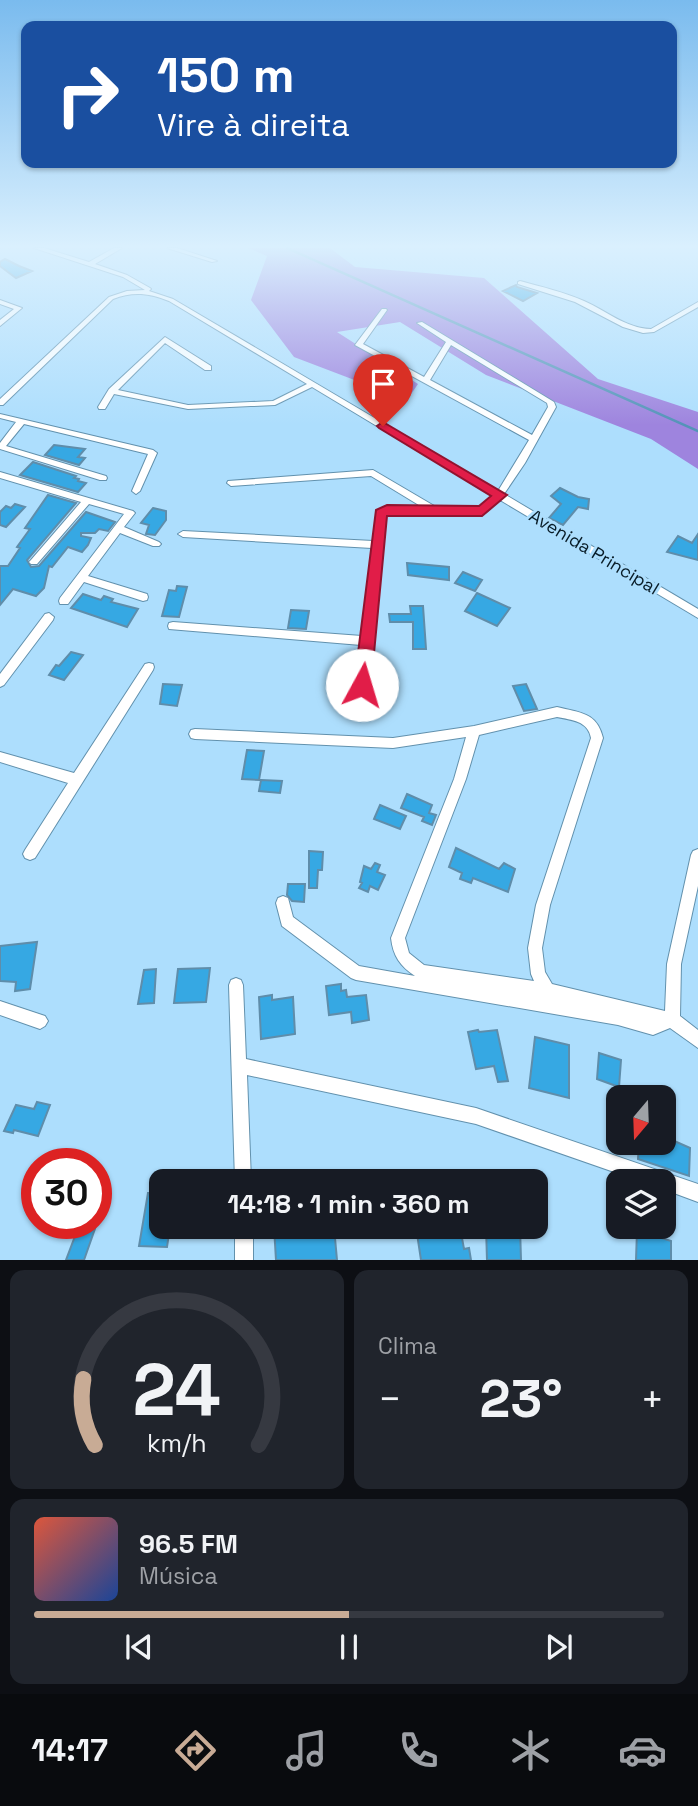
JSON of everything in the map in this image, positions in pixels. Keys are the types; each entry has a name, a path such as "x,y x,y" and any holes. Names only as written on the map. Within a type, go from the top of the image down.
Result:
{"street":[{"path":"0,324 19,308 15,307"},
{"path":"0,403 102,307"},
{"name":"Avenida Principal","path":"184,307 698,614"},
{"path":"590,307 624,326 652,331 693,307"},
{"path":"384,310 359,345 533,439"},
{"path":"362,685 381,514 387,510 482,511 500,495 552,404 420,323"},
{"path":"102,407 112,391 165,339 208,368"},
{"path":"426,381 450,341"},
{"path":"112,391 188,407 275,403 313,384"},
{"path":"0,389 8,396"},
{"path":"0,416 153,453 136,491"},
{"path":"21,422 1,447 103,478"},
{"path":"231,483 373,472 434,511"},
{"path":"2,479 130,513 84,578 64,601"},
{"path":"34,562 88,500"},
{"path":"120,529 156,544"},
{"path":"183,534 376,545"},
{"path":"84,578 143,597"},
{"path":"0,682 49,617"},
{"path":"173,626 367,640"},
{"path":"30,854 149,667"},
{"path":"195,734 393,743 474,730 557,712 586,719 595,728 597,738 543,905 535,948 538,974 547,990"},
{"path":"474,730 460,779 398,938 398,952 409,965 422,972 547,990 673,1020 698,1040"},
{"path":"0,757 78,779"},
{"path":"673,1020 674,964 698,855"},
{"path":"283,903 287,921 356,973 618,1018 653,1027 673,1020"},
{"path":"236,985 243,1169"},
{"path":"0,1008 40,1021"},
{"path":"241,1066 476,1116 698,1193"},
{"path":"244,1239 244,1260"}],"shaded area":[{"path":"256,307 517,307 598,379 698,412 698,469 651,439 486,375 400,322 337,332 418,384 407,400 294,357"}],"building":[{"path":"54,445 85,449 78,457 85,458 79,465 45,455"},
{"path":"33,462 76,476 74,478 79,479 78,481 86,483 78,492 20,475"},
{"path":"560,488 589,499 588,509 578,507 563,525 549,518 561,504 551,496"},
{"path":"48,495 76,503 27,560 31,567 39,566 86,512 115,522 108,531 99,529 95,533 81,533 81,536 91,538 88,545 82,552 68,547 52,567 49,566 44,588 36,596 13,589 0,605 0,566 8,566 30,529 25,528"},
{"path":"15,504 25,507 6,527 0,525 0,512 6,506 11,508"},
{"path":"153,508 166,511 166,520 155,535 146,534 149,525 141,523"},
{"path":"698,534 698,560 667,552 678,536 692,543"},
{"path":"407,563 449,567 449,580 408,575"},
{"path":"463,572 482,580 475,591 455,583"},
{"path":"177,586 187,587 179,617 162,616 169,590 176,591"},
{"path":"477,593 510,608 497,626 465,611"},
{"path":"83,594 101,600 104,596 113,599 111,602 138,609 127,627 71,608"},
{"path":"410,606 423,606 426,649 413,649 413,622 390,622 389,614 411,614"},
{"path":"291,610 309,611 306,629 288,628"},
{"path":"71,652 83,655 64,680 49,675 56,665 59,666"},
{"path":"163,684 182,685 177,706 160,704"},
{"path":"526,684 537,709 524,711 513,686"},
{"path":"247,750 264,751 259,780 242,779"},
{"path":"261,780 282,781 280,793 259,791"},
{"path":"407,794 432,805 429,813 436,815 432,825 422,821 424,817 401,808"},
{"path":"380,805 406,816 400,829 374,819"},
{"path":"456,848 499,869 504,863 515,869 508,892 473,878 471,883 460,879 462,873 449,867"},
{"path":"309,851 323,852 317,888 309,888"},
{"path":"375,863 380,865 377,872 385,875 378,890 370,886 368,892 359,888 362,883 360,882 364,866 371,869"},
{"path":"288,884 305,884 304,902 292,901 287,895"},
{"path":"37,942 30,989 15,991 16,982 0,981 0,946"},
{"path":"210,968 206,1002 174,1003 178,969"},
{"path":"156,969 154,1003 138,1004 144,970"},
{"path":"341,984 341,991 346,990 347,997 366,995 369,1020 352,1023 351,1012 329,1015 326,986"},
{"path":"272,995 272,1000 293,997 295,1034 261,1039 259,997"},
{"path":"497,1030 508,1081 498,1082 494,1066 476,1069 468,1032"},
{"path":"535,1037 569,1045 569,1098 529,1088"},
{"path":"599,1053 621,1060 619,1085 597,1079"},
{"path":"37,1102 50,1105 38,1136 14,1130 13,1133 4,1131 16,1105 34,1109"},
{"path":"676,1142 690,1148 689,1176 676,1172 676,1169 638,1159 638,1155 676,1155"},
{"path":"149,1193 149,1239 168,1239 167,1247 139,1246"},
{"path":"74,1239 91,1239 84,1260 66,1260"},
{"path":"275,1239 335,1239 337,1260 276,1260"},
{"path":"418,1239 462,1239 464,1249 469,1248 471,1260 421,1260"},
{"path":"486,1239 520,1239 521,1260 487,1260"},
{"path":"637,1239 671,1241 671,1260 636,1260"}],"waterway":[{"path":"419,307 698,431"}],"route":[{"path":"362,685 381,514 387,510 482,511 500,495 383,426"}]}
